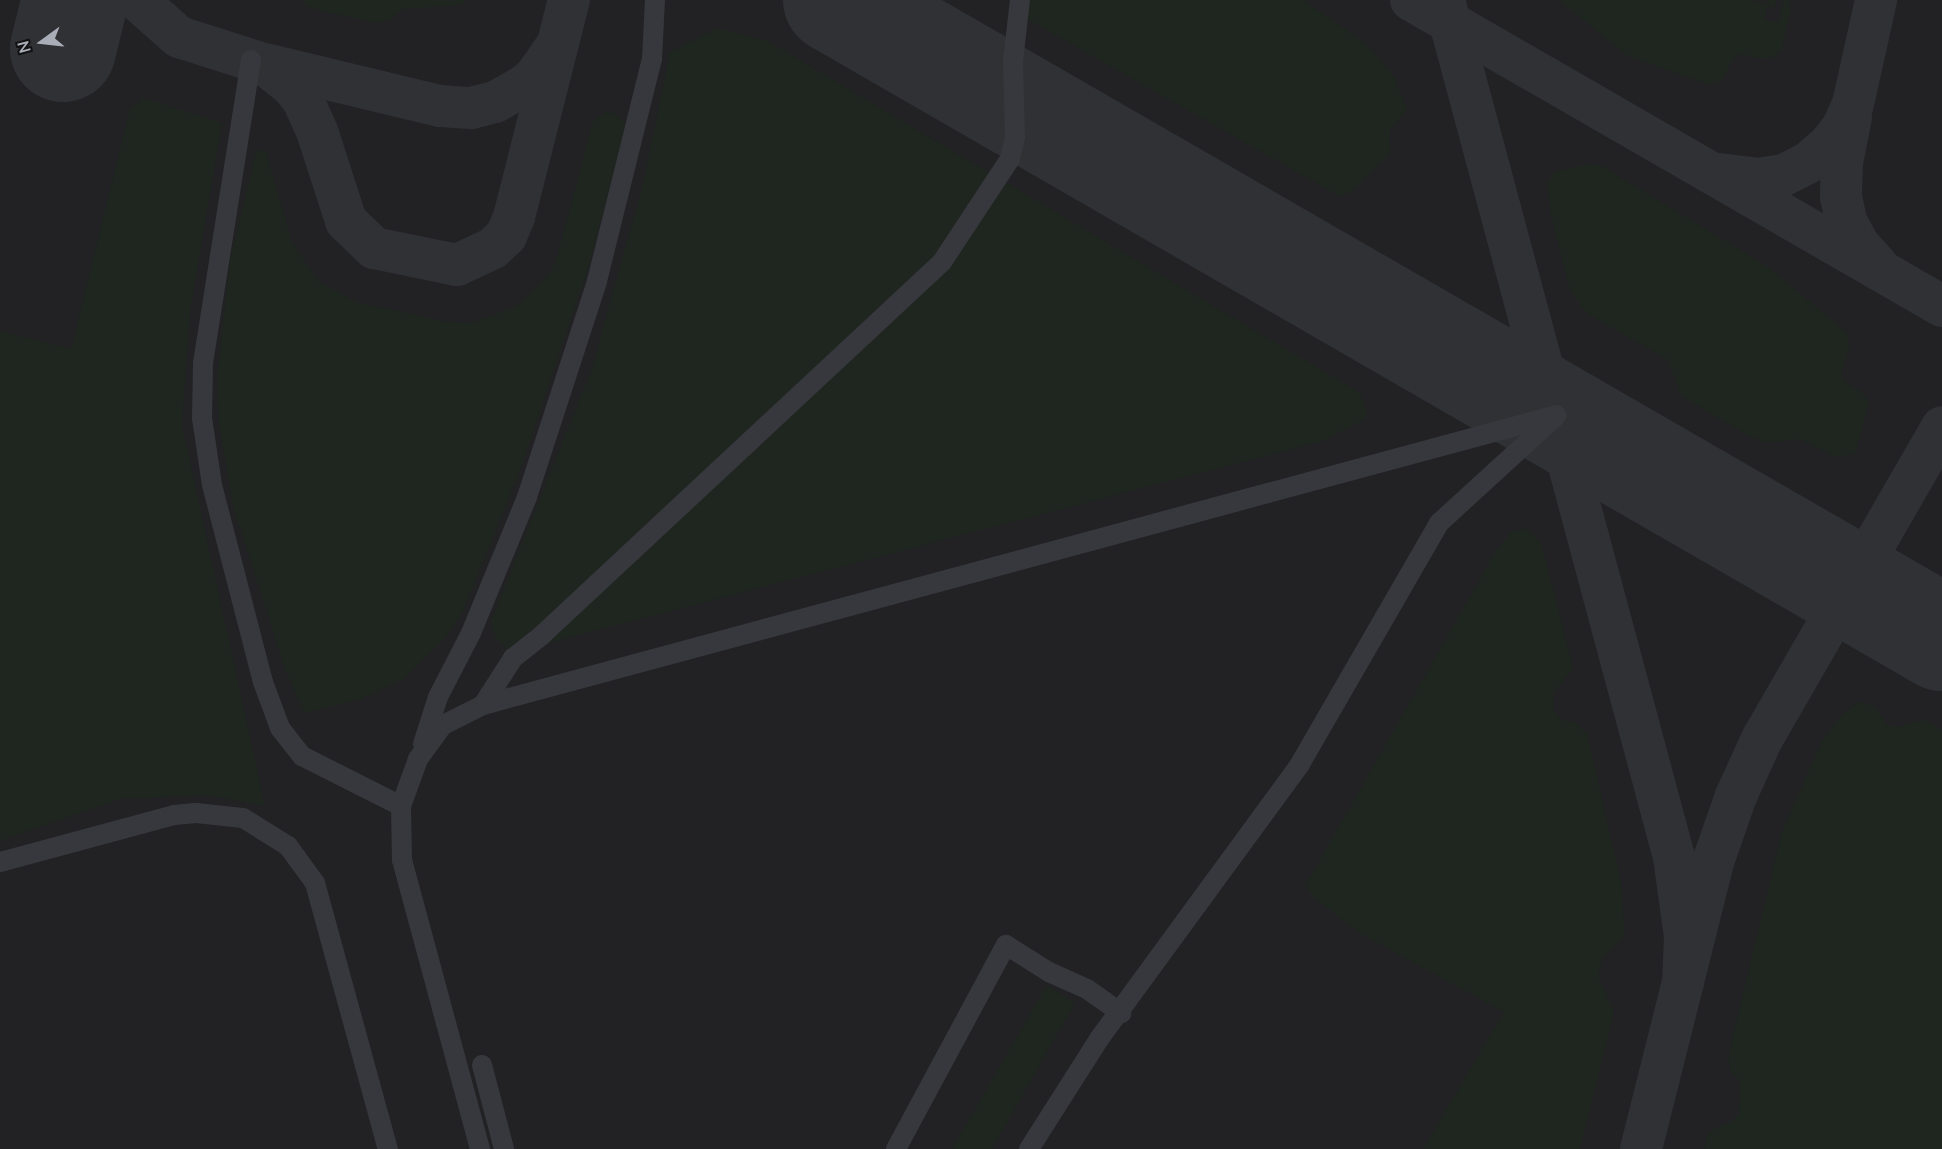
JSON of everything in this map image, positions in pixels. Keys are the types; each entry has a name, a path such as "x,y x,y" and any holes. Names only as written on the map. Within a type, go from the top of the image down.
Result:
{"lane":[{"path":"480,1149 402,860 401,806 438,697 471,633 527,497 597,281 652,59 655,0"},
{"path":"483,705 513,658 543,635 925,281 942,262 1010,159 1015,138 1013,61 1020,0"},
{"path":"251,60 203,363 202,418 212,485 263,682 280,728 303,756 401,806"},
{"path":"418,759 443,725 483,705 1557,415 1439,523 1300,764 1121,1013 1099,1039 1029,1149"},
{"path":"0,862 174,815 196,813 243,818 288,846 315,883 388,1149"},
{"path":"896,1149 1006,945 1049,972 1087,989 1121,1013"},
{"path":"482,1065 504,1149"}],"shaded area":[{"path":"0,0 1942,0 1942,1149 0,1149"},
{"path":"301,0 467,0 461,5 404,9 389,20 377,23 330,13 307,6"},
{"path":"1028,0 1304,0 1367,45 1394,76 1407,110 1389,131 1390,154 1352,191 1339,196 1024,17"},
{"path":"1559,0 1753,0 1766,5 1768,0 1776,0 1774,8 1767,6 1764,19 1778,23 1784,2 1779,0 1788,0 1791,8 1782,49 1776,56 1763,59 1741,54 1734,58 1722,80 1710,85 1626,55"},
{"path":"718,28 768,41 1360,393 1367,409 1365,419 1323,441 518,651 507,649 496,639 491,622 591,371 643,184 670,52"},
{"path":"144,98 222,123 190,311 182,425 265,806 207,795 120,799 0,841 0,331 71,349 130,109"},
{"path":"606,112 615,113 626,124 589,266 521,468 463,611 446,637 403,679 361,699 304,713 285,669 233,506 219,423 217,380 230,260 256,152 265,149 292,242 319,282 357,302 448,322 471,323 517,306 546,278 556,261 593,121"},
{"path":"1588,164 1602,166 1768,267 1846,332 1850,345 1841,375 1846,383 1864,394 1869,404 1855,453 1836,457 1800,439 1766,443 1747,435 1681,396 1668,360 1585,312 1570,290 1551,215 1547,184 1554,172"},
{"path":"1527,528 1542,545 1573,668 1554,692 1553,709 1562,720 1576,723 1587,733 1621,882 1625,936 1603,957 1598,975 1614,1012 1580,1149 1423,1149 1504,1012 1361,934 1313,897 1305,886 1496,551 1511,532"},
{"path":"1861,701 1875,707 1887,724 1897,727 1925,720 1942,730 1942,1149 1704,1149 1709,1131 1732,1121 1739,1113 1740,1082 1731,1071 1728,1057 1782,831 1823,739 1843,713"},
{"path":"1047,985 1075,1003 992,1149 952,1149"}],"taxiway":[{"path":"137,0 179,37 264,64 291,85 303,100 317,131 346,221 374,248 457,265 493,248 506,236 514,217 569,0"},
{"path":"1411,0 1942,306"},
{"path":"1444,0 1674,857 1685,937 1683,983"},
{"path":"1719,174 1758,179 1784,175 1809,162 1830,144 1843,127 1853,104 1876,0"},
{"path":"269,65 440,106 471,108 495,102 522,87 534,78 554,49"},
{"path":"1851,117 1842,163 1841,197 1846,221 1859,245 1877,265"},
{"path":"1641,1149 1714,859 1736,796 1762,739 1942,427"}],"runway":[{"path":"63,49 75,0"},
{"path":"836,0 1942,638"}]}
